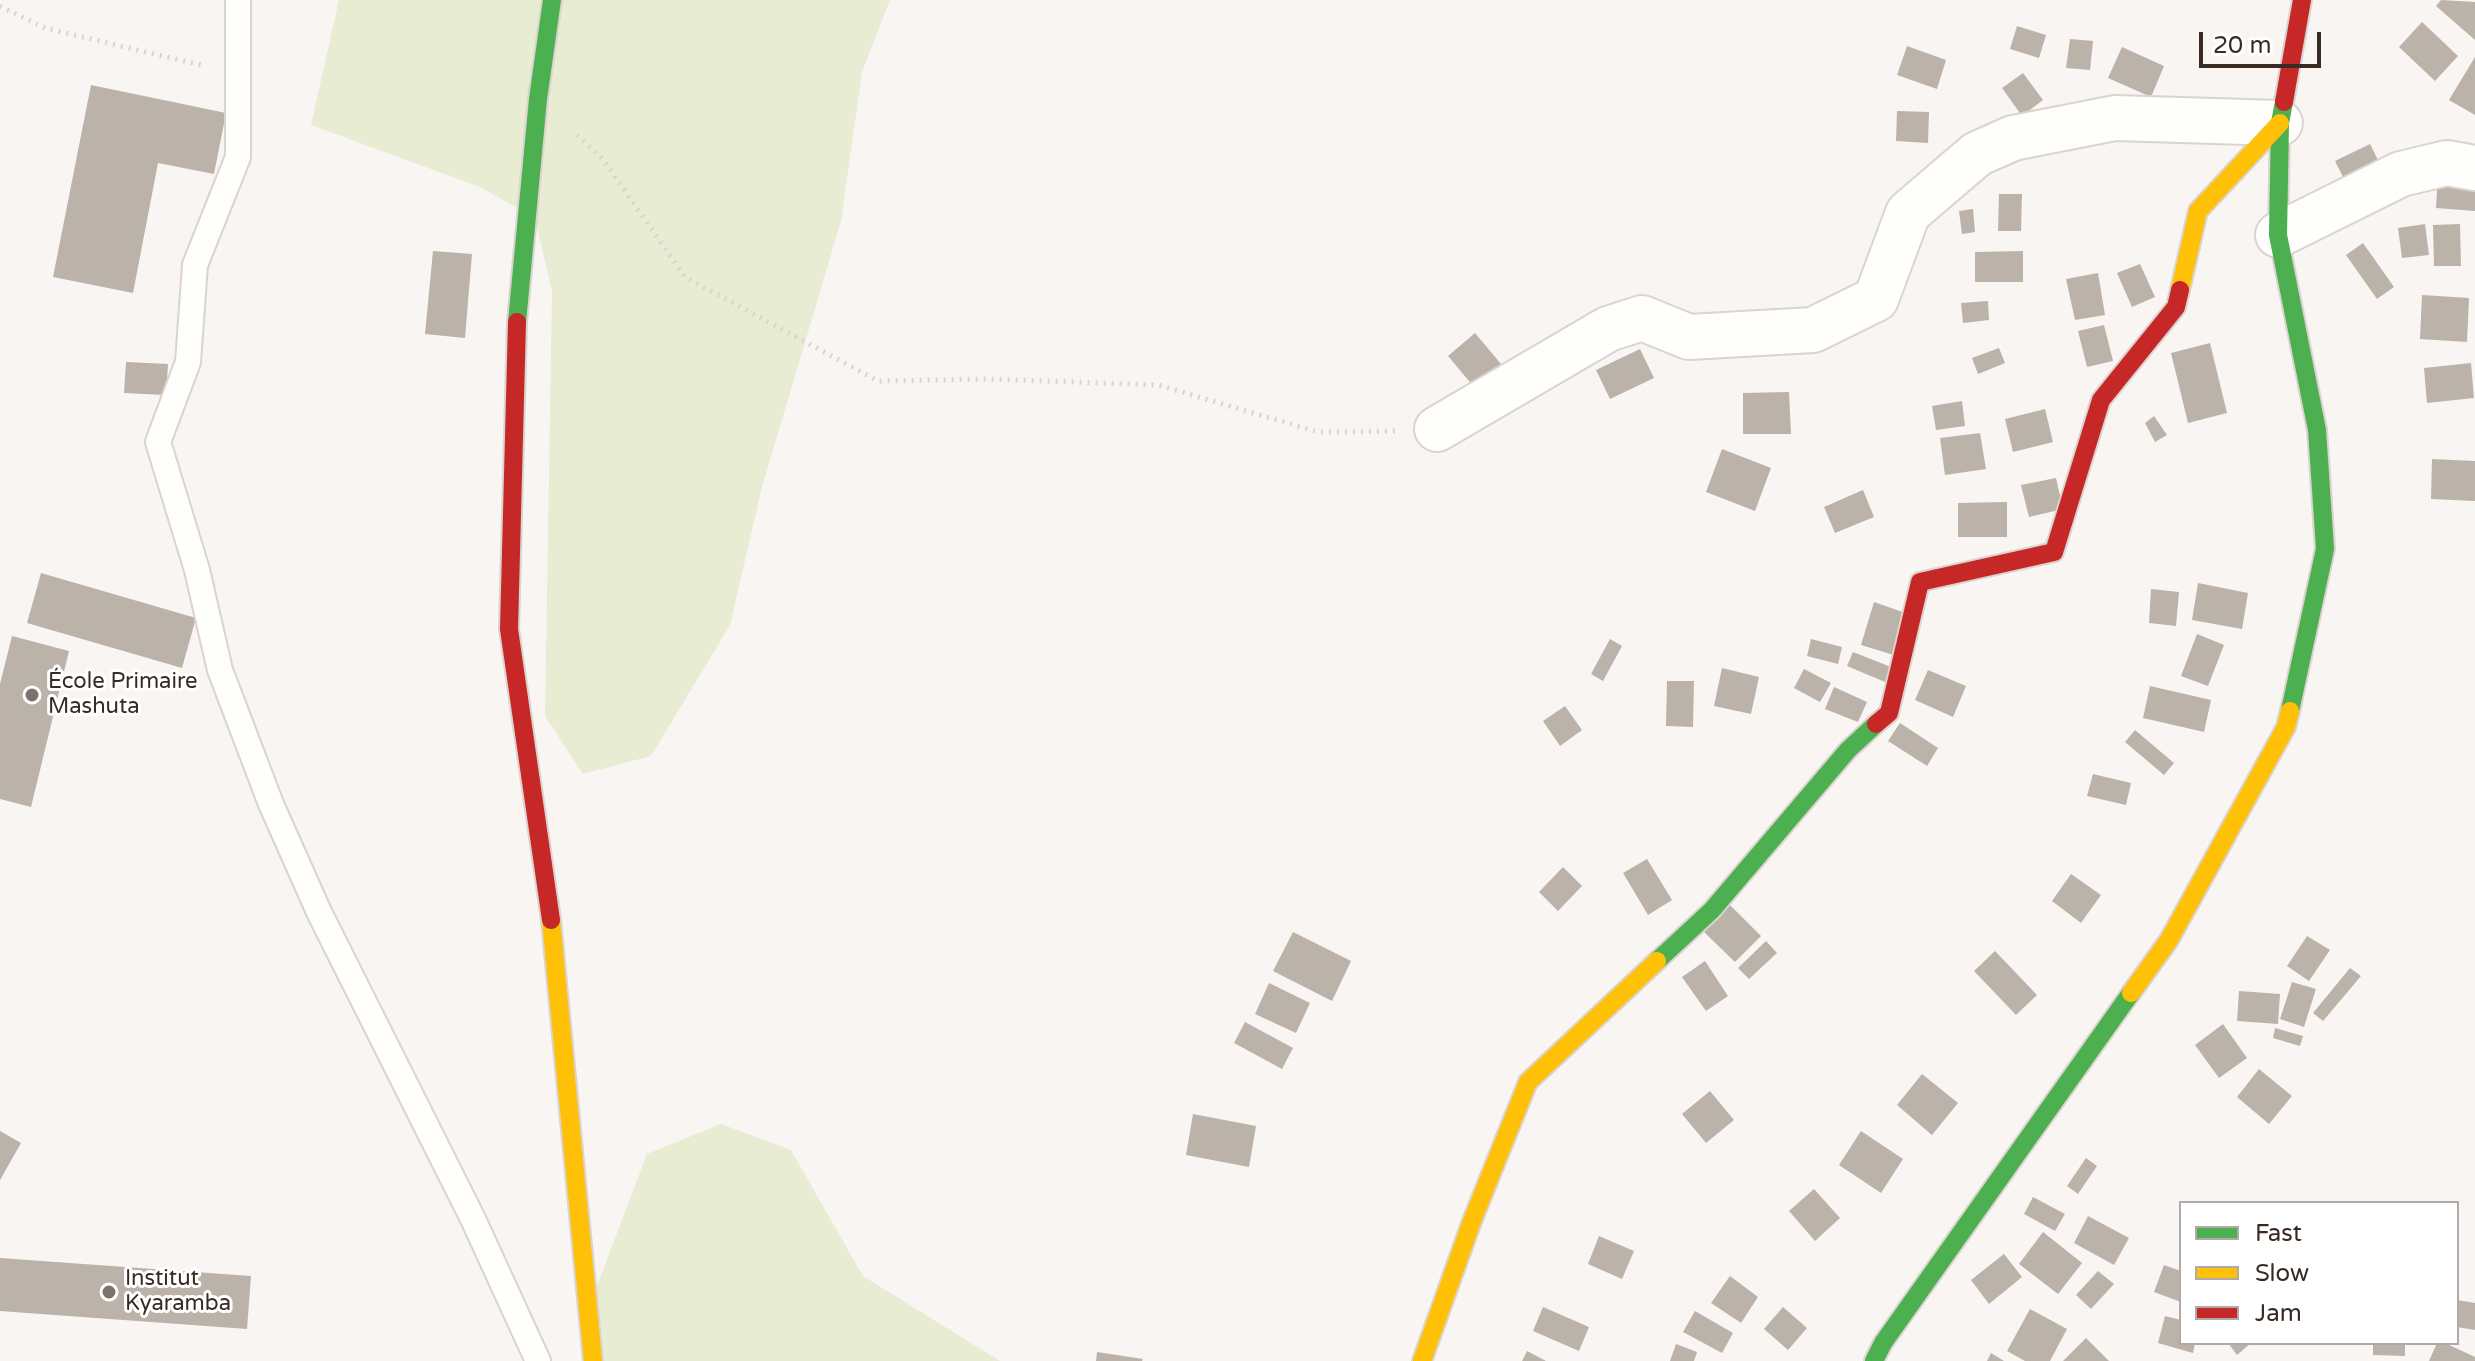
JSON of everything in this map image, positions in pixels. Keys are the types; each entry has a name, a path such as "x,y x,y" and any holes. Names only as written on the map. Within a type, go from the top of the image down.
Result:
{"main road":[{"path":"552,0 538,99 517,314 509,629 555,952 593,1361"},
{"path":"1874,1361 1883,1343 2169,940 2286,727 2325,549 2317,430 2278,235 2280,123 2302,0"},
{"path":"1422,1361 1472,1221 1528,1082 1712,910 1848,750 1889,713 1920,582 2054,552 2101,400 2176,307 2198,211 2280,123"}],"street":[{"path":"1437,429 1608,329 1642,318 1689,337 1813,330 1876,299 1908,213 1977,154 2013,138 2115,118 2280,123"},
{"path":"2278,235 2401,174 2447,163 2475,168"}],"lane":[{"path":"238,0 238,157 195,265 188,362 158,442 197,570 220,670 271,804 319,912 473,1219 538,1361"}],"path":[{"path":"0,6 45,28 237,74"},
{"path":"538,99 602,158 685,277 878,381 987,379 1158,385 1318,432 1437,429"}],"green space":[{"path":"339,0 890,0 862,72 841,221 762,487 730,625 651,756 583,774 545,716 552,291 535,218 480,187 311,125"},
{"path":"721,1124 791,1150 863,1276 1000,1361 596,1361 595,1291 647,1154"}],"building":[{"path":"2441,0 2475,2 2475,40 2436,6"},
{"path":"2422,22 2458,56 2435,81 2399,47"},
{"path":"2017,26 2046,35 2039,58 2010,49"},
{"path":"2070,39 2093,41 2090,70 2066,68"},
{"path":"1907,46 1946,60 1937,89 1897,75"},
{"path":"2122,47 2164,66 2151,97 2108,78"},
{"path":"2475,57 2475,115 2449,100"},
{"path":"2023,73 2043,100 2022,116 2002,88"},
{"path":"91,85 226,113 214,174 158,163 133,293 53,277"},
{"path":"1897,111 1929,112 1928,143 1896,141"},
{"path":"2370,144 2382,168 2347,185 2335,161"},
{"path":"2438,173 2475,175 2475,211 2436,208"},
{"path":"1999,194 2022,194 2021,231 1998,231"},
{"path":"1973,209 1975,232 1962,234 1959,211"},
{"path":"2425,224 2429,255 2402,258 2398,228"},
{"path":"2460,224 2461,266 2434,266 2433,225"},
{"path":"2363,243 2394,287 2377,299 2346,255"},
{"path":"433,251 472,254 465,338 425,334"},
{"path":"2023,251 2023,282 1975,282 1975,252"},
{"path":"2140,264 2155,297 2132,307 2117,273"},
{"path":"2098,273 2105,315 2075,320 2066,279"},
{"path":"2422,295 2469,298 2467,342 2420,339"},
{"path":"1988,301 1989,320 1963,323 1961,303"},
{"path":"2104,325 2113,361 2087,367 2078,331"},
{"path":"1475,333 1501,364 1474,387 1448,356"},
{"path":"2210,343 2227,413 2188,423 2171,353"},
{"path":"1999,348 2005,363 1978,374 1972,358"},
{"path":"1640,349 1654,378 1610,399 1596,370"},
{"path":"126,362 168,364 166,395 124,393"},
{"path":"2471,363 2474,398 2427,403 2424,368"},
{"path":"1789,392 1791,434 1743,434 1743,393"},
{"path":"1962,401 1965,426 1936,430 1932,406"},
{"path":"2045,409 2053,442 2013,452 2005,419"},
{"path":"2154,416 2167,435 2155,442 2145,423"},
{"path":"1980,433 1986,469 1945,475 1940,438"},
{"path":"1722,449 1771,468 1755,511 1706,492"},
{"path":"2432,459 2475,461 2475,501 2431,499"},
{"path":"2056,478 2063,509 2029,517 2021,485"},
{"path":"1863,490 1874,517 1835,533 1824,507"},
{"path":"2007,502 2007,537 1958,537 1958,503"},
{"path":"41,573 196,618 182,668 27,623"},
{"path":"2198,583 2248,593 2242,629 2192,620"},
{"path":"2151,589 2179,592 2176,626 2149,623"},
{"path":"1874,602 1911,615 1897,656 1861,645"},
{"path":"2197,634 2224,645 2208,686 2181,676"},
{"path":"12,636 69,651 31,807 0,799 0,684"},
{"path":"1610,639 1622,646 1603,681 1591,674"},
{"path":"1811,639 1842,647 1838,664 1807,656"},
{"path":"1853,652 1891,667 1885,682 1847,666"},
{"path":"1722,668 1759,677 1751,714 1714,706"},
{"path":"1804,669 1831,683 1820,702 1794,688"},
{"path":"1928,670 1966,686 1953,717 1915,700"},
{"path":"1667,681 1694,681 1693,727 1666,726"},
{"path":"2150,686 2211,700 2204,732 2143,718"},
{"path":"1834,687 1867,702 1858,722 1825,709"},
{"path":"1565,706 1582,730 1560,746 1543,721"},
{"path":"1900,723 1938,748 1927,766 1888,741"},
{"path":"2135,730 2174,763 2164,775 2125,742"},
{"path":"2093,774 2131,783 2126,805 2087,796"},
{"path":"1647,859 1672,900 1648,915 1623,873"},
{"path":"1563,867 1582,886 1558,911 1539,892"},
{"path":"2071,874 2101,895 2081,923 2052,901"},
{"path":"1730,905 1761,936 1735,962 1704,932"},
{"path":"1293,932 1351,961 1332,1001 1273,971"},
{"path":"2307,936 2330,950 2309,981 2287,966"},
{"path":"1766,941 1777,953 1749,979 1738,968"},
{"path":"1995,951 2037,995 2016,1015 1974,971"},
{"path":"1705,961 1728,996 1706,1011 1682,977"},
{"path":"2350,968 2361,976 2323,1021 2313,1013"},
{"path":"2292,982 2316,989 2304,1027 2280,1019"},
{"path":"1269,983 1310,1003 1296,1033 1255,1014"},
{"path":"2239,991 2280,994 2278,1024 2237,1021"},
{"path":"1245,1022 1293,1048 1282,1069 1234,1043"},
{"path":"2223,1024 2247,1058 2219,1078 2195,1045"},
{"path":"2275,1028 2303,1036 2300,1046 2273,1038"},
{"path":"2259,1069 2292,1096 2269,1124 2237,1097"},
{"path":"1922,1074 1958,1103 1932,1135 1897,1105"},
{"path":"1710,1091 1734,1120 1706,1143 1682,1114"},
{"path":"1193,1114 1256,1126 1249,1167 1186,1155"},
{"path":"0,1131 21,1143 0,1180"},
{"path":"1861,1131 1903,1159 1881,1193 1839,1165"},
{"path":"2086,1158 2097,1166 2078,1194 2067,1186"},
{"path":"1814,1189 1840,1218 1815,1241 1789,1211"},
{"path":"2033,1197 2065,1214 2055,1231 2024,1214"},
{"path":"2088,1216 2129,1238 2114,1265 2074,1243"},
{"path":"2043,1232 2082,1263 2058,1294 2019,1264"},
{"path":"1599,1236 1634,1251 1622,1279 1588,1264"},
{"path":"2004,1254 2022,1277 1989,1304 1971,1280"},
{"path":"0,1258 251,1276 247,1329 0,1311"},
{"path":"2164,1265 2179,1270 2179,1301 2154,1292"},
{"path":"2098,1271 2114,1284 2091,1309 2076,1295"},
{"path":"1730,1276 1758,1297 1741,1323 1711,1303"},
{"path":"2459,1300 2475,1303 2475,1330 2459,1327"},
{"path":"1543,1307 1589,1327 1579,1351 1533,1331"},
{"path":"1783,1307 1807,1328 1788,1350 1764,1329"},
{"path":"2030,1309 2067,1329 2050,1361 2025,1361 2007,1351"},
{"path":"1695,1311 1733,1333 1722,1353 1683,1332"},
{"path":"2165,1316 2179,1320 2179,1345 2195,1345 2193,1353 2158,1343"},
{"path":"2086,1338 2109,1361 2063,1361"},
{"path":"1676,1344 1697,1352 1694,1361 1670,1361"},
{"path":"2230,1345 2249,1345 2237,1355"},
{"path":"2373,1345 2405,1345 2405,1356 2373,1355"},
{"path":"2436,1345 2449,1345 2475,1357 2475,1361 2429,1361"},
{"path":"1527,1351 1546,1361 1522,1361"},
{"path":"1097,1352 1143,1359 1096,1361"},
{"path":"1991,1353 2004,1361 1987,1361"}],"traffic: fast":[{"path":"517,322 538,99 552,0"},
{"path":"2284,102 2280,123 2278,235 2317,430 2325,549 2290,711"},
{"path":"1657,961 1712,910 1848,750 1876,724"},
{"path":"1874,1361 1883,1343 2131,993"}],"traffic: slow":[{"path":"2180,290 2198,211 2280,123"},
{"path":"2131,993 2169,940 2286,727 2290,711"},
{"path":"551,920 593,1361"},
{"path":"1422,1361 1472,1221 1528,1082 1657,961"}],"traffic: jam":[{"path":"2284,102 2302,0"},
{"path":"1876,724 1889,713 1920,582 2054,552 2101,400 2176,307 2180,290"},
{"path":"517,322 509,629 551,920"}],"place":[{"name":"École Primaire Mashuta","path":"32,695"},
{"name":"Institut Kyaramba","path":"109,1292"}]}
